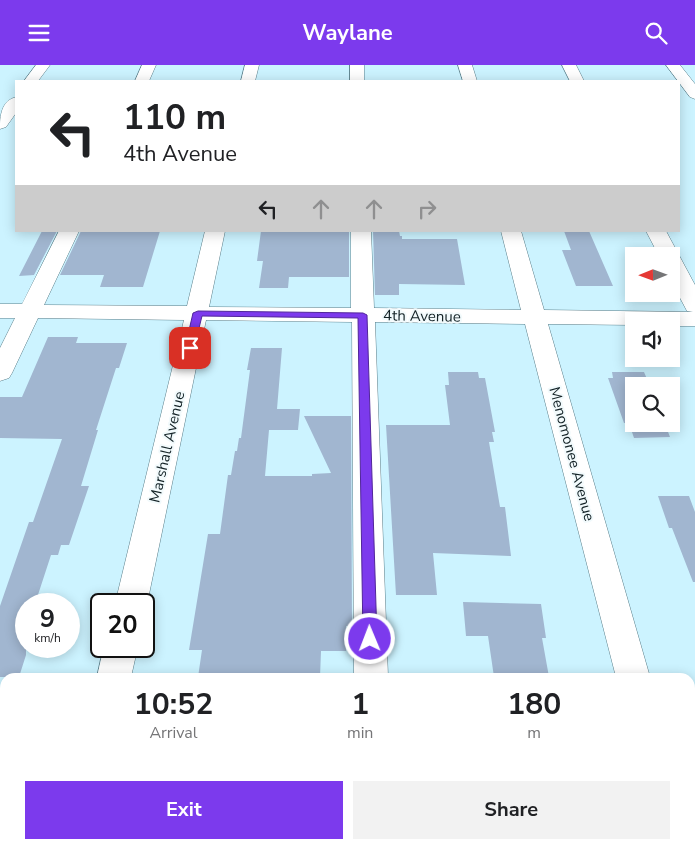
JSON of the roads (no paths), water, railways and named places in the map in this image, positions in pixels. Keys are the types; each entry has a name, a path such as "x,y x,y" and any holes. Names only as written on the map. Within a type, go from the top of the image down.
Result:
{"street":[{"path":"32,80 43,65"},
{"path":"142,80 149,65"},
{"path":"248,80 252,65"},
{"path":"357,65 358,80"},
{"path":"465,65 470,80"},
{"path":"569,65 577,80"},
{"path":"673,65 692,102"},
{"path":"0,101 15,101"},
{"path":"0,124 15,102"},
{"path":"0,373 69,232"},
{"name":"Marshall Avenue","path":"133,593 198,313 215,232"},
{"path":"361,232 371,673"},
{"name":"Menomonee Avenue","path":"511,232 632,673"},
{"path":"657,232 664,247"},
{"path":"680,277 695,306"},
{"name":"4th Avenue","path":"0,311 695,319"},
{"path":"115,673 118,658"}]}
